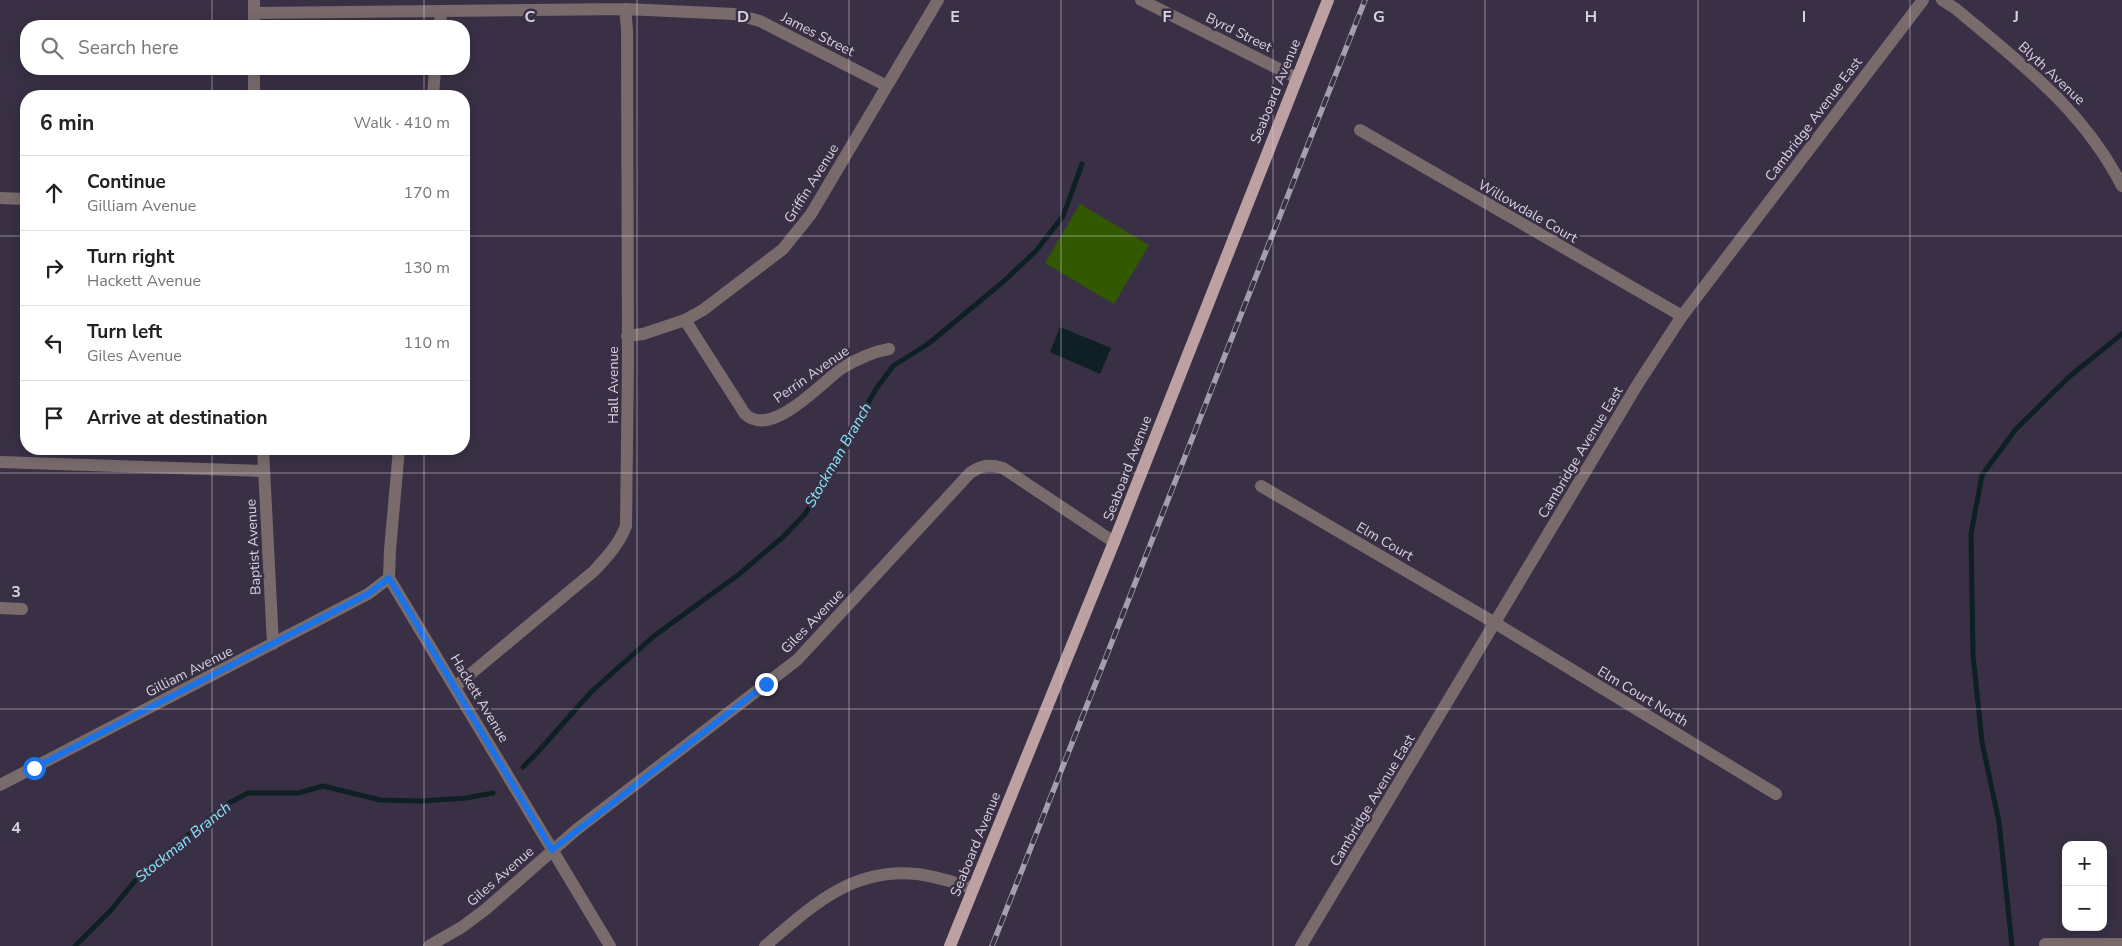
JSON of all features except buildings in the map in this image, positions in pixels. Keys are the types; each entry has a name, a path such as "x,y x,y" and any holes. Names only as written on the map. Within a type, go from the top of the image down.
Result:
{"main road":[{"name":"Seaboard Avenue","path":"950,946 1114,542 1328,0"}],"street":[{"path":"254,0 254,20"},
{"name":"Griffin Avenue","path":"627,336 643,334 684,320 703,310 766,263 797,234 811,214 938,0"},
{"name":"Byrd Street","path":"1141,0 1297,78"},
{"name":"Cambridge Avenue East","path":"1301,946 1634,390 1682,316 1923,0"},
{"name":"Blyth Avenue","path":"1942,0 1956,8 2066,104 2100,148 2122,186"},
{"name":"James Street","path":"254,20 442,11 626,9 689,5 760,21 887,86"},
{"name":"Hall Avenue","path":"456,686 594,571 611,553 622,537 627,519 626,9"},
{"path":"440,20 442,11"},
{"path":"254,75 254,90"},
{"path":"433,90 435,75"},
{"name":"Willowdale Court","path":"1360,130 1682,316"},
{"path":"0,198 20,199"},
{"name":"Perrin Avenue","path":"684,320 745,414 756,422 764,422 780,416 858,358 888,349"},
{"name":"Baptist Avenue","path":"263,455 273,644"},
{"path":"389,578 398,455"},
{"path":"0,462 263,471"},
{"name":"Giles Avenue","path":"429,946 462,927 486,909 552,850 797,660 970,474 980,467 992,465 1002,468 1114,542"},
{"name":"Elm Court","path":"1261,486 1495,623"},
{"name":"Hackett Avenue","path":"389,578 456,686 610,946"},
{"name":"Gilliam Avenue","path":"0,785 368,594 389,578"},
{"path":"0,608 22,609"},
{"name":"Elm Court North","path":"1495,623 1776,794"},
{"path":"765,946 824,897 842,888 873,877 917,874 973,888"},
{"path":"2044,944 2122,944"}],"green space":[{"path":"1080,204 1149,245 1114,304 1045,263"}],"shaded area":[{"path":"1060,327 1111,348 1100,374 1050,352"}],"waterway":[{"name":"Stockman Branch","path":"523,767 591,692 654,636 738,575 783,537 805,514 825,483 876,389 893,366 928,344 1003,282 1036,251 1063,216 1082,164"},
{"path":"2012,946 1999,822 1982,742 1973,655 1971,534 1982,475 2016,429 2070,376 2122,334"},
{"name":"Stockman Branch","path":"75,946 112,909 143,871 227,804 248,793 298,793 323,786 380,800 421,801 466,798 493,793"}],"railway":[{"path":"992,946 1365,0"}],"route":[{"path":"34,768 368,594 389,578 456,686 552,850 766,684"}]}
